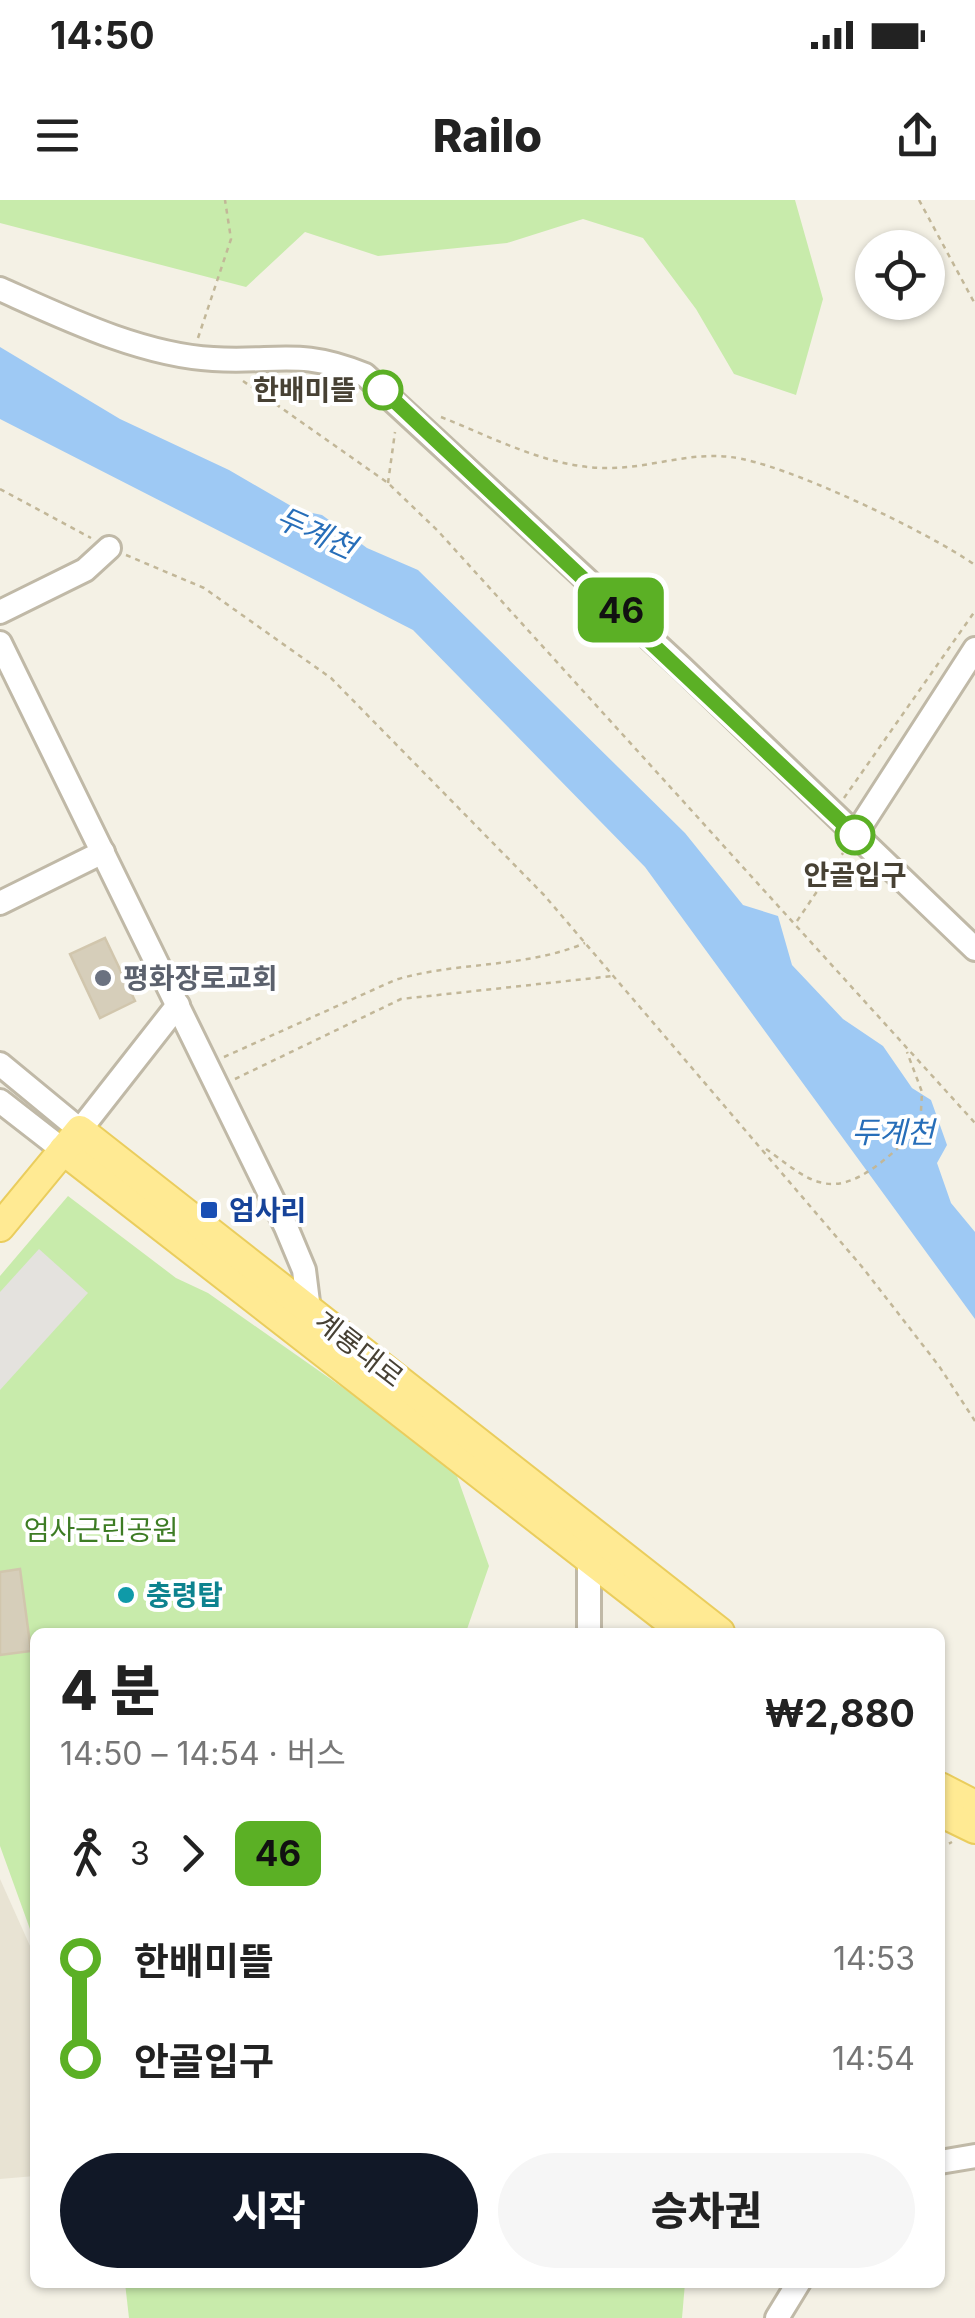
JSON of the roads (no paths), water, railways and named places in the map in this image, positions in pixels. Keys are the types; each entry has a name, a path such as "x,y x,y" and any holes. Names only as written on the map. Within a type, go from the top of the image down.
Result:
{"main road":[{"path":"0,1227 71,1140"},
{"name":"계룡대로","path":"71,1140 309,1310 715,1628"},
{"name":"계룡대로","path":"71,1140 678,1628"},
{"path":"945,1790 975,1805"},
{"path":"945,1817 964,1835"}],"street":[{"path":"0,290 73,322 191,356 325,359 365,375 406,409 975,949"},
{"path":"0,612 85,570 109,548"},
{"path":"0,644 304,1270 309,1310"},
{"path":"855,835 975,649"},
{"path":"0,903 103,852"},
{"path":"71,1140 178,1005"},
{"name":"계룡대로","path":"0,1064 71,1140"},
{"name":"계룡대로","path":"0,1101 71,1140"},
{"path":"589,1556 589,1622"},
{"path":"589,1622 611,1592 636,1596"},
{"path":"945,2161 975,2156"},
{"path":"777,2318 795,2288"}],"water":[{"name":"두계천","path":"0,347 120,419 229,470 298,510 322,515 367,548 418,570 685,833 743,905 778,916 792,965 843,1019 883,1046 912,1088 931,1100 947,1145 937,1163 951,1203 975,1232 975,1319 645,867 413,630 0,419"}],"place":[{"name":"한배미뜰","path":"383,390"},
{"name":"안골입구","path":"855,835"},
{"name":"평화장로교회","path":"103,978"},
{"name":"엄사리","path":"209,1210"},
{"name":"충령탑","path":"126,1595"}],"park label":[{"name":"엄사근린공원","path":"101,1530"}]}
